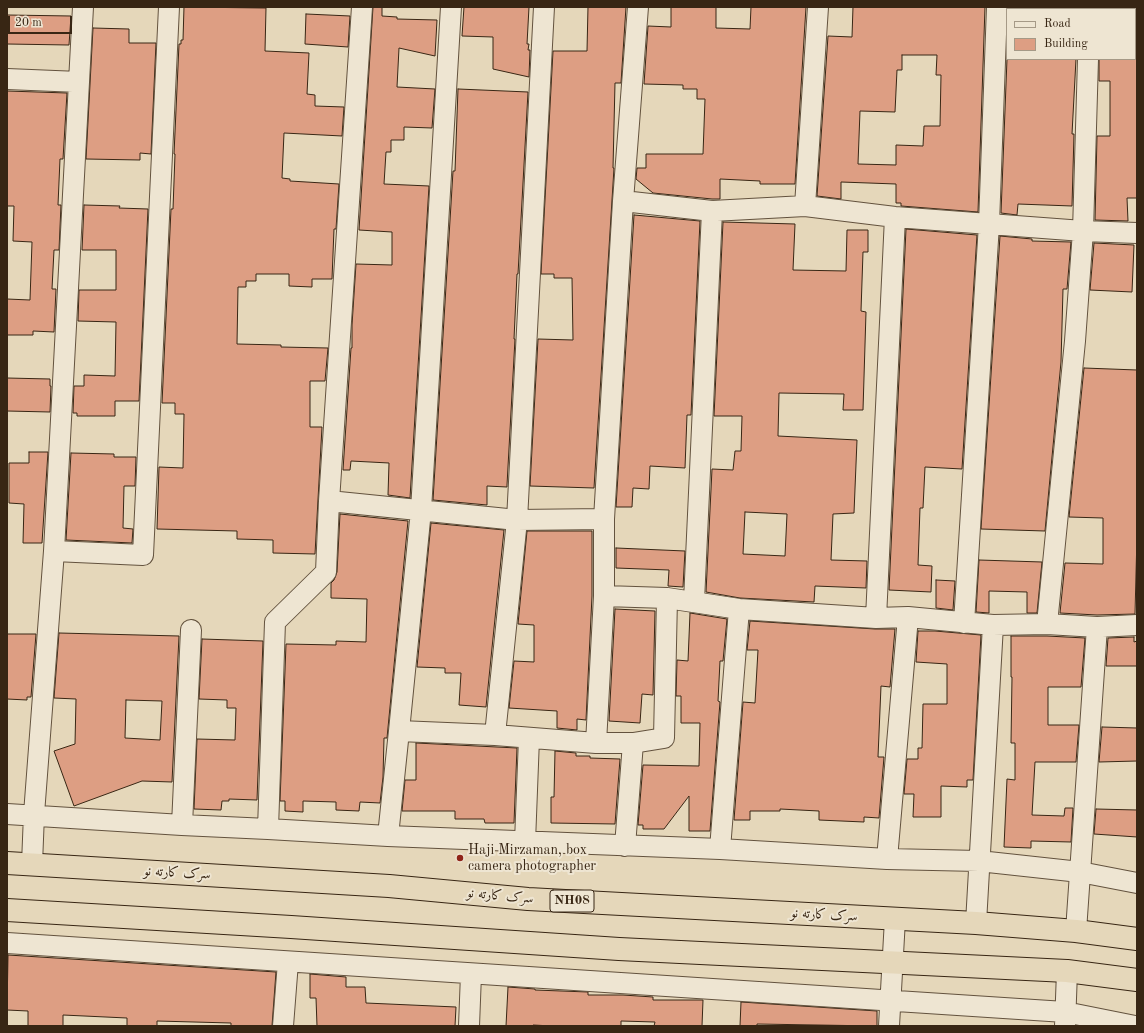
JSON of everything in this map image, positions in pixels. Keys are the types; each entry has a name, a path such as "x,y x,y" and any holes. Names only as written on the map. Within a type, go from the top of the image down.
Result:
{"highway":[{"name":"سرک کارته نو","path":"7,863 389,886 528,899 976,923 1076,931 1137,939"},
{"path":"7,910 283,926 619,949 1067,971 1137,980"}],"street":[{"path":"32,864 34,814 54,550 82,7"},
{"path":"54,550 143,555 169,7"},
{"path":"268,828 275,622 326,572 329,501 362,7"},
{"path":"388,836 420,510 451,7"},
{"path":"495,735 517,520 544,7"},
{"path":"596,743 604,596 604,519 623,201 638,7"},
{"path":"805,206 818,7"},
{"path":"964,623 988,224 997,7"},
{"path":"1047,624 1075,341 1083,231 1088,60"},
{"path":"7,78 79,82"},
{"path":"623,201 712,211 805,206 895,217 1083,231 1137,233"},
{"path":"694,602 712,211"},
{"path":"876,618 895,217"},
{"path":"329,501 517,520 604,519"},
{"path":"604,596 667,598 739,609 876,618 908,617 993,625 1047,624 1097,627 1137,625"},
{"path":"399,731 495,735 596,743 633,743 664,738 667,598"},
{"path":"720,849 739,609"},
{"path":"887,859 908,617"},
{"path":"976,923 993,625"},
{"path":"1076,931 1097,627"},
{"path":"182,825 191,630"},
{"path":"525,842 529,738"},
{"path":"626,846 633,743"},
{"path":"7,814 34,814 182,825 268,828 388,836 720,849 887,859 980,861 1080,872 1137,883"},
{"path":"889,1026 895,919"},
{"path":"7,943 890,1001 1135,1026"},
{"path":"284,1026 288,962"},
{"path":"1065,1019 1067,971"},
{"path":"469,1026 471,974"}],"building":[{"path":"184,7 266,8 265,51 309,53 307,94 315,95 315,106 344,107 342,136 284,133 282,178 290,179 290,181 339,184 336,229 334,229 332,279 312,279 312,287 289,286 289,274 256,274 256,281 246,281 246,287 238,287 237,344 328,348 325,381 310,381 310,427 322,427 315,554 273,553 273,540 237,539 237,531 157,529 159,467 183,468 184,414 175,414 175,403 162,403 171,209 173,209 179,44 181,44 181,40 183,40"},
{"path":"373,7 382,7 382,16 397,17 397,19 437,20 435,56 399,48 397,87 435,89 432,128 404,127 404,140 391,140 391,152 386,152 384,184 429,186 410,498 388,495 389,463 351,461 350,470 343,470 352,348 356,264 392,265 392,232 359,230"},
{"path":"464,7 529,7 527,44 529,44 528,50 530,50 529,77 493,69 493,37 462,36"},
{"path":"588,7 626,7 621,83 615,83 614,168 594,488 530,486 538,339 573,340 572,278 554,278 554,274 541,274 553,51 587,51"},
{"path":"671,7 716,7 716,28 750,29 751,7 806,7 795,184 760,184 760,181 720,179 720,199 712,199 653,193 636,179 637,168 646,168 646,154 703,154 705,99 697,99 697,89 683,89 683,85 644,84 648,26 671,27"},
{"path":"853,7 985,7 978,212 901,206 901,203 896,203 896,184 841,182 841,199 817,196 828,36 852,37","holes":["902,55 937,55 936,75 941,75 940,126 924,126 923,146 896,145 896,165 858,164 860,111 895,112 897,70 902,70"]},
{"path":"306,14 350,16 348,47 305,44"},
{"path":"7,15 71,16 69,45 7,44"},
{"path":"93,28 129,29 129,43 156,43 151,154 140,153 140,160 86,159"},
{"path":"1137,59 1137,198 1127,198 1128,221 1095,220 1097,136 1110,136 1110,81 1099,81 1099,60"},
{"path":"1007,60 1076,60 1072,134 1074,134 1072,206 1018,204 1017,215 1001,213"},
{"path":"458,89 528,92 517,274 507,487 487,486 487,505 433,500 453,171 455,171"},
{"path":"7,91 67,93 63,159 60,159 58,205 61,205 59,250 54,250 52,289 56,289 54,332 33,331 33,335 7,335 7,299 30,300 32,242 13,241 14,206 7,206"},
{"path":"84,205 120,206 119,208 148,209 139,401 115,401 115,416 77,416 77,413 73,413 74,386 84,386 84,375 115,376 116,322 78,321 79,290 116,290 116,250 82,250"},
{"path":"634,215 700,221 691,415 687,415 685,468 650,466 649,489 633,488 632,507 616,507"},
{"path":"723,222 795,224 793,270 846,271 847,230 868,230 868,252 863,252 861,311 866,312 863,410 843,410 844,394 779,393 778,436 857,440 854,513 833,514 831,560 867,561 866,588 815,586 814,602 740,598 706,592 712,469 733,470 735,451 741,451 742,416 714,416","holes":["745,512 787,514 785,556 743,554"]},
{"path":"906,229 977,235 962,469 925,467 923,508 920,508 918,565 932,566 931,592 889,590"},
{"path":"1000,236 1032,239 1032,241 1071,242 1067,289 1063,289 1061,362 1045,531 981,529"},
{"path":"1094,243 1134,245 1132,292 1090,290"},
{"path":"1084,368 1137,370 1137,535 1135,614 1097,615 1060,613 1065,563 1103,564 1103,518 1069,517"},
{"path":"7,378 50,379 50,412 7,411"},
{"path":"29,452 48,452 42,543 23,543 24,504 9,503 9,463 29,463"},
{"path":"71,453 114,454 114,457 136,457 135,486 124,486 123,528 133,529 132,543 66,540"},
{"path":"340,514 408,521 387,738 384,738 383,777 380,803 360,802 359,811 336,810 336,802 303,801 303,812 285,811 285,801 280,801 286,644 336,645 336,641 366,642 367,599 331,598 331,583 337,572"},
{"path":"431,523 504,530 486,707 459,705 461,673 445,673 445,668 417,667"},
{"path":"527,531 592,531 592,596 586,720 577,719 577,730 557,728 557,711 509,708 514,661 534,662 534,625 518,624"},
{"path":"616,548 685,551 683,587 668,586 669,570 616,568"},
{"path":"979,560 1042,562 1037,613 1027,613 1027,592 989,591 989,613 976,612"},
{"path":"936,580 955,581 953,610 936,608"},
{"path":"615,609 655,611 653,695 642,694 640,723 609,721"},
{"path":"690,613 727,619 723,661 720,661 718,701 720,702 710,831 689,831 689,796 664,829 643,829 643,825 638,825 643,765 699,766 700,723 681,723 681,696 676,696 677,660 688,661"},
{"path":"750,621 895,629 890,687 881,686 878,757 884,757 879,818 864,817 864,822 819,820 819,811 780,809 780,811 750,811 750,820 734,820 743,702 755,703 758,650 747,650"},
{"path":"918,631 981,635 973,780 967,780 967,787 941,786 941,817 913,817 914,794 904,794 907,759 918,759 918,748 922,748 923,704 947,704 947,664 916,662"},
{"path":"59,633 179,636 172,782 142,781 74,806 54,751 75,744 76,699 54,698","holes":["126,700 162,701 160,740 125,738"]},
{"path":"7,634 36,634 31,697 27,697 27,700 7,699"},
{"path":"1011,636 1085,638 1081,687 1048,687 1048,725 1079,725 1076,762 1035,762 1032,815 1064,816 1065,808 1073,808 1071,842 1031,841 1031,848 1004,847 1007,779 1015,780 1015,743 1011,743"},
{"path":"1134,637 1134,642 1137,641 1137,666 1106,666 1108,638"},
{"path":"202,639 263,641 257,800 229,799 229,801 222,801 221,810 194,809 197,739 235,740 236,708 227,708 227,700 199,699"},
{"path":"1102,727 1137,728 1137,761 1099,762"},
{"path":"416,743 517,748 514,823 485,823 484,819 455,819 455,811 402,811 405,780 416,780"},
{"path":"555,751 576,753 576,756 590,756 590,758 620,759 615,824 551,823 551,797 554,797"},
{"path":"1096,809 1137,810 1137,837 1094,834"},
{"path":"8,955 276,972 272,1026 231,1026 231,1023 157,1021 157,1026 127,1026 127,1018 63,1015 63,1026 28,1026 28,1011 7,1010"},
{"path":"310,974 346,977 346,987 365,987 366,1003 456,1007 455,1026 317,1026 316,998 310,998"},
{"path":"508,987 535,990 588,992 588,995 653,997 653,1000 703,1000 702,1026 654,1026 655,1022 621,1021 621,1026 506,1026"},
{"path":"741,1002 877,1011 877,1026 757,1024 757,1026 740,1026"}],"place":[{"name":"Haji Mirzaman, box camera photographer","path":"460,858"}]}
